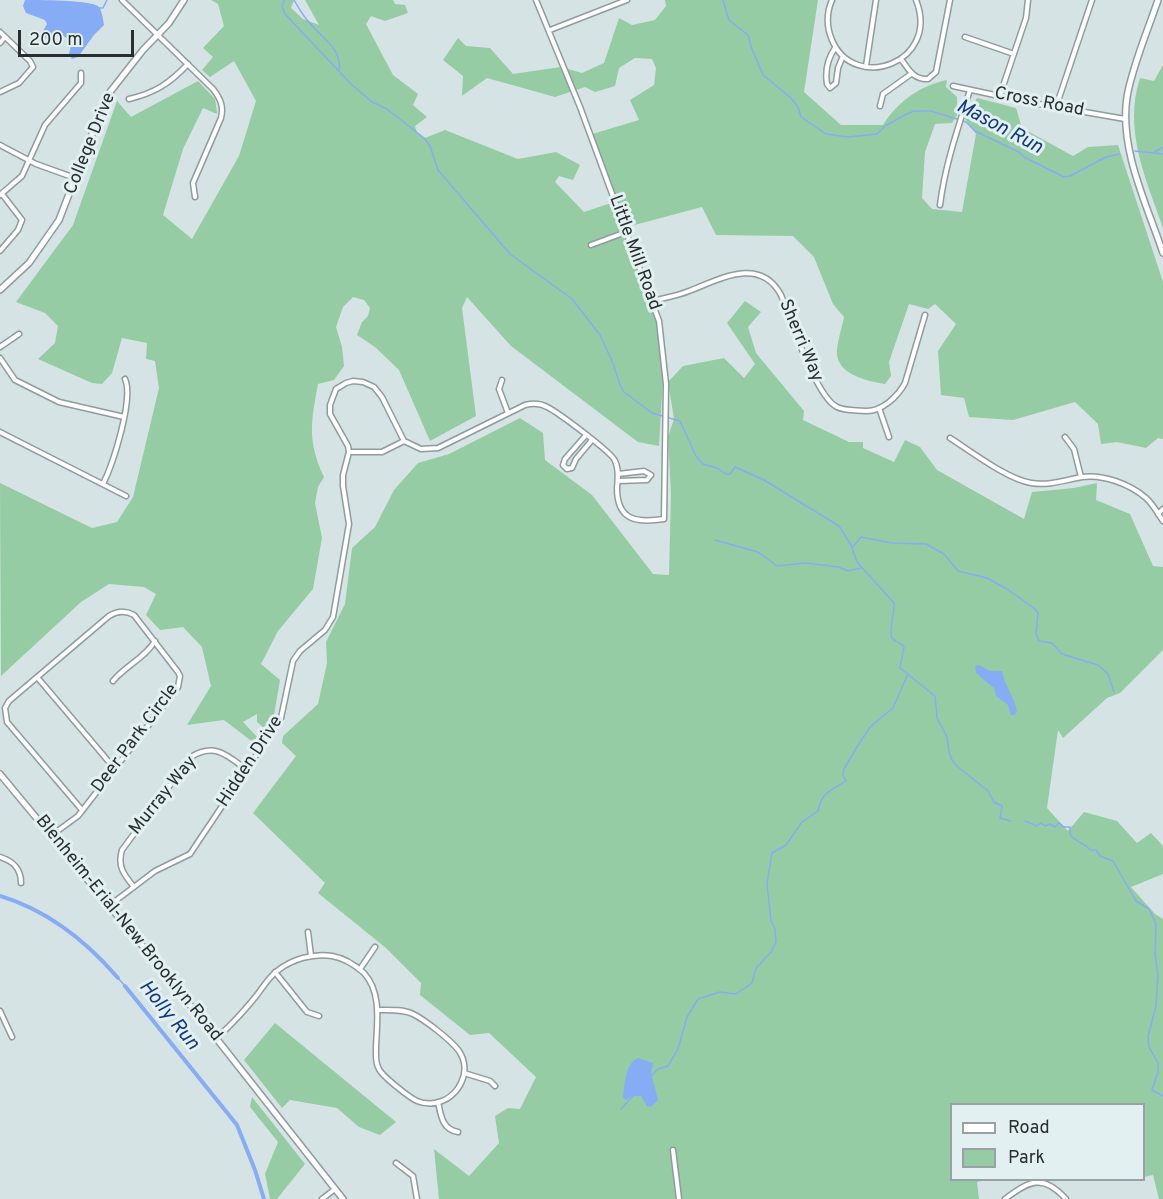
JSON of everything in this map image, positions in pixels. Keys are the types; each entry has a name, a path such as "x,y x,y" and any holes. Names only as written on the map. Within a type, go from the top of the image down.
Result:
{"main road":[{"name":"College Drive","path":"0,290 29,263 43,246 65,207 110,92 143,50 169,23 184,0"},
{"path":"1158,0 1129,88 1125,119 1129,153 1163,253"},
{"name":"Blenheim-Erial-New Brooklyn Road","path":"0,774 110,905 343,1199"}],"street":[{"path":"123,0 218,95 223,111 193,183 195,197"},
{"name":"Little Mill Road","path":"536,0 580,107 652,302 662,336 666,368 664,519 640,521 627,515 618,501 618,481"},
{"path":"550,30 627,0"},
{"path":"832,0 827,17 828,32 835,48 852,63 879,68 901,59 915,44 921,17 916,0"},
{"path":"866,66 876,0"},
{"path":"901,59 911,74 924,79 932,77 936,72 950,0"},
{"path":"1000,95 1026,18 1028,0"},
{"path":"1056,107 1092,0"},
{"path":"0,32 32,63 33,67 22,82 0,92"},
{"path":"0,43 5,37"},
{"path":"965,38 1014,54"},
{"path":"835,48 827,69 827,84 830,88 836,83 838,68 843,56"},
{"path":"129,99 166,85 188,64"},
{"path":"0,251 18,230 22,220 1,195 20,179 45,125 81,83 81,73"},
{"path":"880,106 883,94 911,74"},
{"name":"Cross Road","path":"953,86 1125,119"},
{"path":"940,205 943,183 970,90"},
{"path":"0,145 29,161 75,178"},
{"path":"591,245 626,232"},
{"name":"Sherri Way","path":"652,302 682,294 734,274 753,274 764,277 777,287 809,366 826,396 837,407 869,411 879,408"},
{"path":"889,437 879,408 900,393 905,383 925,315"},
{"path":"0,347 19,334"},
{"path":"0,358 15,380 59,402 123,417"},
{"path":"103,484 114,462 128,394 125,379"},
{"path":"501,380 499,388 508,413"},
{"path":"404,441 382,452 349,452 330,414 330,405 336,389 346,382 353,381 374,387 382,396 404,441 415,448 438,448 531,403 545,406 557,412 613,457 618,481 647,480 651,475 644,471 618,474"},
{"path":"0,432 126,496"},
{"path":"586,435 565,459 564,467 569,470 572,468 576,459 592,440"},
{"path":"1065,437 1074,449 1080,477"},
{"path":"950,438 1014,478 1032,484 1059,483 1093,476 1128,486 1147,499 1163,521"},
{"name":"Hidden Drive","path":"110,905 155,872 190,854 281,718 293,661 300,651 324,630 333,617 349,529 343,475 349,452"},
{"path":"1158,514 1163,509"},
{"name":"Deer Park Circle","path":"52,835 73,821 82,810 115,769 178,687 180,679 178,672 134,615 127,612 115,613 9,701 5,708 5,718 82,810"},
{"path":"113,681 120,672 148,651 155,641"},
{"path":"37,677 115,769"},
{"name":"Murray Way","path":"134,886 121,868 119,858 122,850 191,757 202,751 211,750 228,755 247,770"},
{"path":"0,856 8,859 17,867 21,874 21,883"},
{"path":"308,932 311,956"},
{"path":"360,969 375,947"},
{"path":"216,1038 237,1019 275,972 292,961 311,956 328,955 341,958 360,969 373,989 377,1010 375,1057 379,1070 417,1101 438,1102 452,1096 459,1089 464,1073 463,1061 459,1052 419,1017 405,1011 377,1010"},
{"path":"275,972 307,1012 319,1016"},
{"path":"0,1011 12,1037"},
{"path":"464,1073 490,1081 495,1086"},
{"path":"438,1102 443,1123 447,1128 458,1132"},
{"path":"672,1150 679,1199"},
{"path":"396,1163 413,1176 417,1199"},
{"path":"1005,1199 1024,1184 1039,1181 1050,1185 1066,1199"},
{"path":"322,1199 335,1189"}],"green space":[{"path":"211,0 294,0 291,8 303,19 319,25 305,0 393,0 395,4 405,5 408,13 385,21 371,16 366,24 393,75 418,94 413,105 427,117 415,126 417,132 425,138 445,130 518,159 556,152 580,165 573,180 559,176 555,182 584,212 614,202 589,135 639,120 630,100 654,85 656,68 652,59 635,58 619,68 615,86 595,92 585,87 555,97 487,78 462,96 463,76 443,60 458,38 466,46 490,48 513,74 561,67 582,73 604,63 619,18 632,25 655,20 666,6 665,0 818,0 804,92 841,125 883,125 895,109 910,96 937,82 947,80 946,87 957,97 957,115 952,123 935,124 925,152 922,198 932,209 962,212 976,134 965,119 977,98 1016,108 1022,128 1073,156 1088,147 1118,145 1163,282 1163,439 1158,438 1146,448 1117,442 1101,444 1098,424 1075,402 1013,420 969,417 964,398 941,395 938,351 956,324 935,304 928,309 909,304 889,362 891,376 885,384 849,373 839,362 837,355 844,317 833,304 814,257 793,236 716,235 702,207 623,228 665,344 659,446 638,442 511,346 467,297 462,308 476,416 430,441 399,370 375,347 357,335 370,308 364,300 353,297 343,307 336,327 342,347 344,366 334,380 318,384 312,420 315,452 324,477 318,487 315,503 322,538 313,589 278,631 261,664 280,680 269,732 257,722 257,714 243,722 260,740 258,746 224,720 187,725 211,686 202,647 183,627 160,630 146,615 156,594 144,587 109,584 81,602 1,676 0,483 92,528 117,522 133,497 159,388 155,361 146,359 147,343 122,338 112,373 102,384 92,383 38,359 55,343 58,326 45,313 16,302 73,225 117,101 131,117 198,81 215,99 217,114 203,108 183,149 163,215 192,239 239,156 256,101 234,61 210,77 202,70 213,57 203,48 224,26 218,4"},
{"path":"1163,65 1163,228 1139,154 1134,116 1135,97 1140,78 1154,81"},
{"path":"745,301 761,312 748,327 756,353 804,411 803,420 849,442 863,442 863,448 894,462 905,440 920,447 937,470 1024,519 1032,492 1097,483 1096,500 1130,514 1153,566 1163,567 1163,650 1120,693 1107,698 1063,738 1058,730 1047,808 1068,831 1084,812 1117,821 1137,843 1151,833 1163,846 1163,874 1131,887 1155,914 1163,919 1163,1199 1159,1199 1153,1175 1145,1177 1145,1103 950,1103 950,1181 980,1181 977,1182 979,1199 439,1199 434,1149 469,1176 499,1143 495,1116 508,1108 520,1109 536,1077 489,1033 470,1035 420,995 421,983 386,948 318,893 325,883 253,813 296,756 282,743 283,736 318,704 327,663 326,642 345,604 352,548 375,527 394,490 418,463 449,454 520,418 543,433 545,460 592,495 653,574 669,575 671,494 668,437 674,419 668,382 683,366 724,358 744,378 755,364 727,323"},
{"path":"275,1023 396,1122 380,1135 359,1127 337,1108 290,1100 282,1108 244,1060"},
{"path":"252,1097 305,1164 277,1199 270,1199 265,1174 278,1142 250,1107"}],"water":[{"path":"25,0 93,4 98,6 104,25 78,57 72,59 69,54 72,41 60,34 50,40 47,39 42,33 47,24 45,20 26,13 23,6"},
{"path":"979,665 990,671 1002,671 1016,707 1017,712 1014,715 1011,715 1008,705 996,696 994,688 976,673 975,666"},
{"path":"638,1058 653,1063 651,1073 658,1100 651,1107 647,1106 641,1096 632,1096 626,1100 623,1097 628,1069"}],"waterway":[{"path":"98,8 103,8 107,0"},
{"path":"284,0 282,6 285,14 351,84 372,102 387,109 424,138 430,146 438,170 510,254 572,299 600,335 624,392 652,413 680,421 696,456 703,464 717,468 726,474 730,474 735,467 764,480 839,526 851,545 857,562 894,603 891,635 904,647 900,668 935,696 937,718 947,737 952,760 988,791 994,802 1002,806 1000,818 1010,821"},
{"path":"294,0 307,20 334,49 339,62 339,70"},
{"name":"Mason Run","path":"723,0 729,20 748,35 763,75 791,98 798,107 801,117 826,134 848,137 877,134 885,126 914,111 931,111 966,122 975,131 1064,177 1106,157 1119,154"},
{"name":"Mason Run","path":"1155,152 1163,147"},
{"name":"Mason Run","path":"1135,151 1163,154"},
{"path":"852,548 861,537 892,543 926,544 944,554 958,571 987,578 1035,609 1038,613 1036,634 1039,641 1052,643 1062,654 1098,665 1108,674 1114,692"},
{"path":"715,540 758,552 777,566 805,563 839,567 848,571 861,568"},
{"path":"651,1076 658,1069 668,1066 678,1049 687,1017 698,999 720,992 736,994 752,983 756,968 772,951 776,942 767,883 772,853 786,845 802,822 818,811 825,795 846,781 843,775 844,769 870,727 893,708 907,676"},
{"path":"1025,821 1037,826 1041,823 1055,827 1059,823 1064,827 1070,827 1070,834 1075,839 1090,850 1096,850 1100,856 1113,861 1136,901 1149,909 1156,924 1155,955 1158,975 1156,1006 1148,1036 1149,1047 1158,1063 1158,1072 1152,1090 1163,1096"},
{"name":"Holly Run","path":"0,896 34,910 65,928 106,964 118,978"},
{"name":"Holly Run","path":"118,978 125,986"},
{"name":"Holly Run","path":"125,986 237,1125 264,1199"},
{"path":"621,1109 634,1095"}]}
